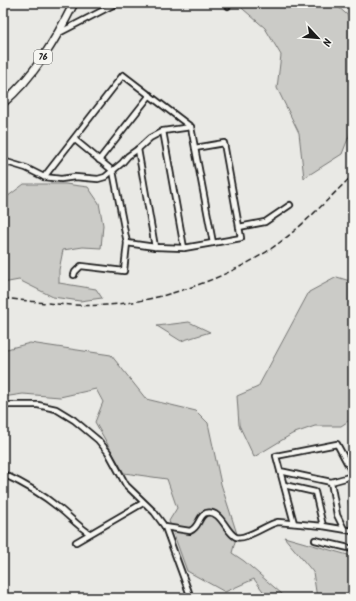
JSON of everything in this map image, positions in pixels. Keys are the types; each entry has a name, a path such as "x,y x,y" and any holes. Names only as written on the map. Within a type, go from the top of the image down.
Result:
{"main road":[{"name":"76","path":"3,103 25,81 59,33 74,3"}],"street":[{"path":"59,33 116,3"},
{"path":"44,177 123,75 191,127 213,243"},
{"path":"100,160 150,95"},
{"path":"3,161 26,168 44,177 105,177 150,138 163,131 191,127"},
{"path":"163,131 184,248"},
{"path":"74,139 113,171 127,243 124,271 81,266 74,275"},
{"path":"127,243 155,247 184,248 241,238 224,143 195,148"},
{"path":"138,149 155,247"},
{"path":"239,227 265,222 290,205"},
{"path":"3,405 38,405 47,406 61,411 98,440 108,452 126,485 154,512 165,527 191,598"},
{"path":"280,471 331,482 349,477 352,472 337,444 276,456 280,471 284,485 294,523"},
{"path":"3,474 41,494 60,508 79,527 89,533"},
{"path":"331,482 337,515 344,529"},
{"path":"284,485 316,492 323,526"},
{"path":"353,501 353,506"},
{"path":"76,542 89,533 109,524 143,502"},
{"path":"165,527 190,531 197,527 202,515 211,513 226,524 232,534 237,537 243,537 272,523 278,522 323,526 353,531"},
{"path":"315,540 353,549"}],"shaded area":[{"path":"236,3 325,3 336,5 353,20 353,126 342,154 304,178 299,133 277,88 281,55 265,28"},
{"path":"24,184 65,184 88,187 99,203 103,225 101,248 83,247 63,250 59,270 59,283 96,289 102,298 80,301 53,297 19,280 3,283 3,200"},
{"path":"337,277 353,282 353,418 341,426 315,426 292,434 254,457 239,425 237,396 258,387 309,292"},
{"path":"189,322 210,332 181,341 157,326"},
{"path":"30,343 111,355 146,399 196,411 208,423 221,484 237,534 232,553 244,561 282,594 283,598 268,598 254,579 225,592 187,571 169,521 177,508 167,479 124,473 95,422 103,402 96,389 60,397 23,394 3,397 3,350"},
{"path":"284,537 348,555 353,560 353,598 317,598 313,572"}],"railway":[{"path":"3,298 67,305 106,305 150,299 197,285 241,266 279,243 308,219 353,175"}]}
